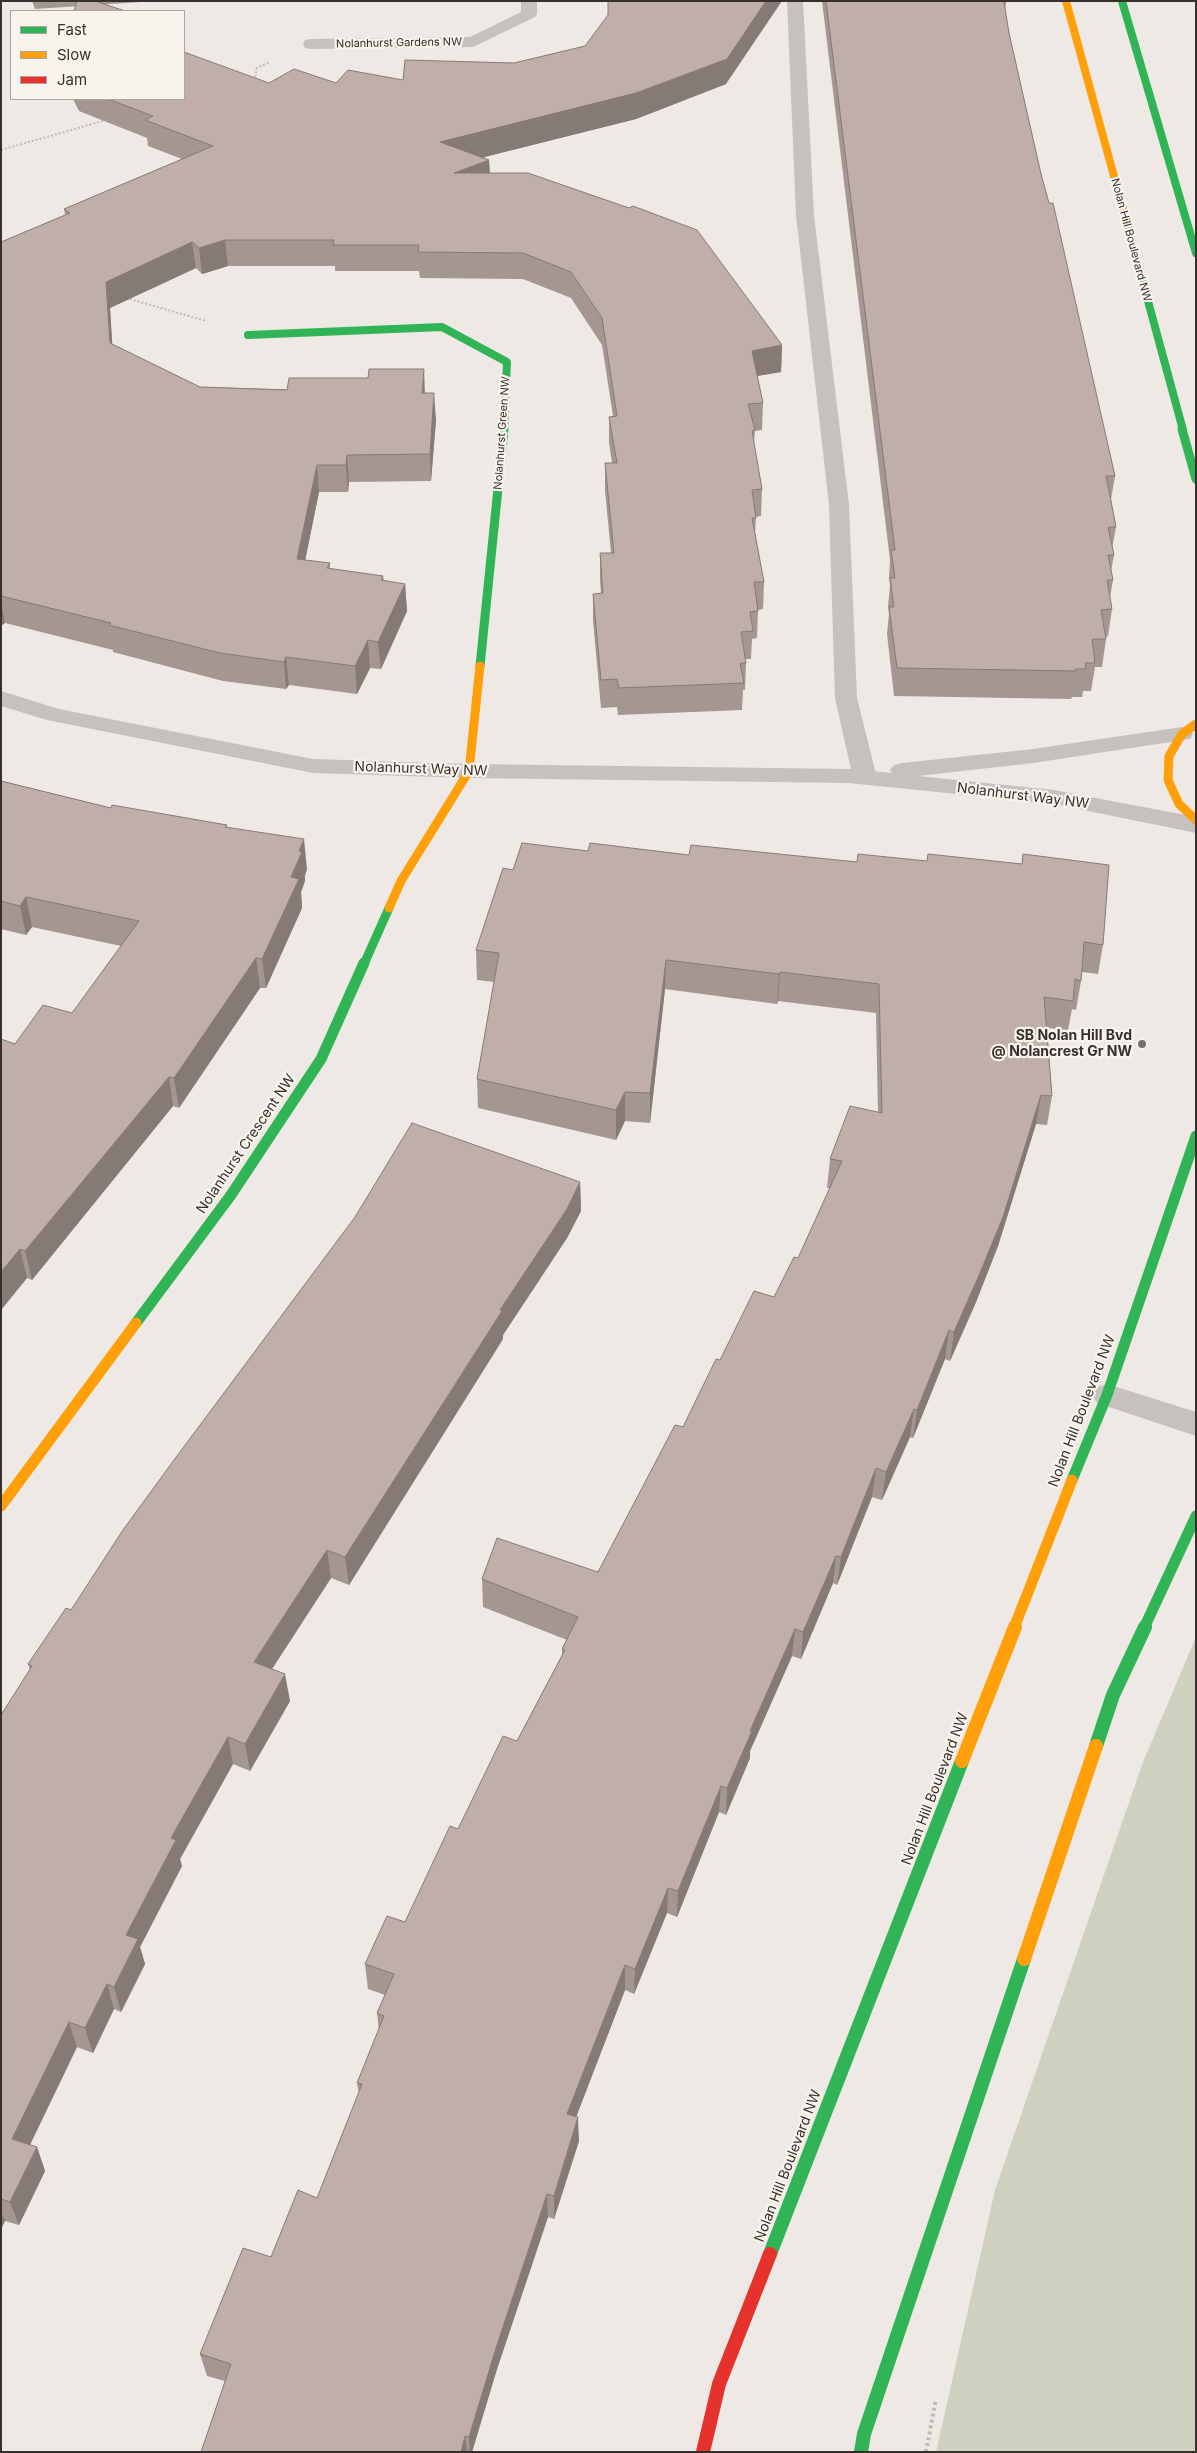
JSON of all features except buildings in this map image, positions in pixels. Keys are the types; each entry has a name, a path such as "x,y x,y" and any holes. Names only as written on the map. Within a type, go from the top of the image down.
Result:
{"street":[{"name":"Nolanhurst Gardens NW","path":"311,44 473,42 529,14 529,1"},
{"path":"795,1 805,215 839,505 846,698 856,775"},
{"name":"Nolan Hill Boulevard NW","path":"1066,1 1196,479"},
{"path":"1122,1 1196,253"},
{"name":"Nolanhurst Green NW","path":"248,335 442,327 507,362 505,422 468,771"},
{"name":"Nolanhurst Way NW","path":"1,698 55,715 314,766 468,771 856,775 1054,797 1196,825"},
{"path":"1189,729 1169,756 1168,780 1179,804 1196,820"},
{"name":"Nolanhurst Way NW","path":"856,775 1034,756 1189,729"},
{"name":"Nolanhurst Crescent NW","path":"1,1506 231,1195 321,1059 401,881 468,771"},
{"name":"Nolan Hill Boulevard NW","path":"703,2452 719,2384 1107,1395 1196,1136"},
{"path":"1107,1395 1196,1424"},
{"path":"861,2452 864,2434 1113,1695 1196,1516"}],"path":[{"path":"246,80 255,78 257,68 311,44"},
{"path":"1,150 106,120"},
{"path":"120,297 248,335"}],"green space":[{"path":"1196,1637 1196,2452 936,2452 995,2190 1143,1762"}],"traffic: fast":[{"path":"1122,1 1196,253"},
{"path":"1123,209 1196,479"},
{"path":"248,335 442,327 507,362 505,422 480,666"},
{"path":"136,1323 231,1195 321,1059 389,908"},
{"path":"1072,1480 1107,1395 1196,1136"},
{"path":"1096,1746 1113,1695 1196,1516"},
{"path":"770,2254 962,1761"},
{"path":"861,2452 864,2434 1024,1959"}],"traffic: slow":[{"path":"1066,1 1123,209"},
{"path":"389,908 401,881 469,771 480,666"},
{"path":"1196,724 1182,734 1169,756 1168,780 1179,804 1196,820"},
{"path":"1,1506 136,1323"},
{"path":"962,1761 1072,1480"},
{"path":"1024,1959 1096,1746"}],"traffic: jam":[{"path":"703,2452 719,2384 770,2254"}],"place":[{"name":"SB Nolan Hill Bvd @ Nolancrest Gr NW","path":"1142,1044"}]}
